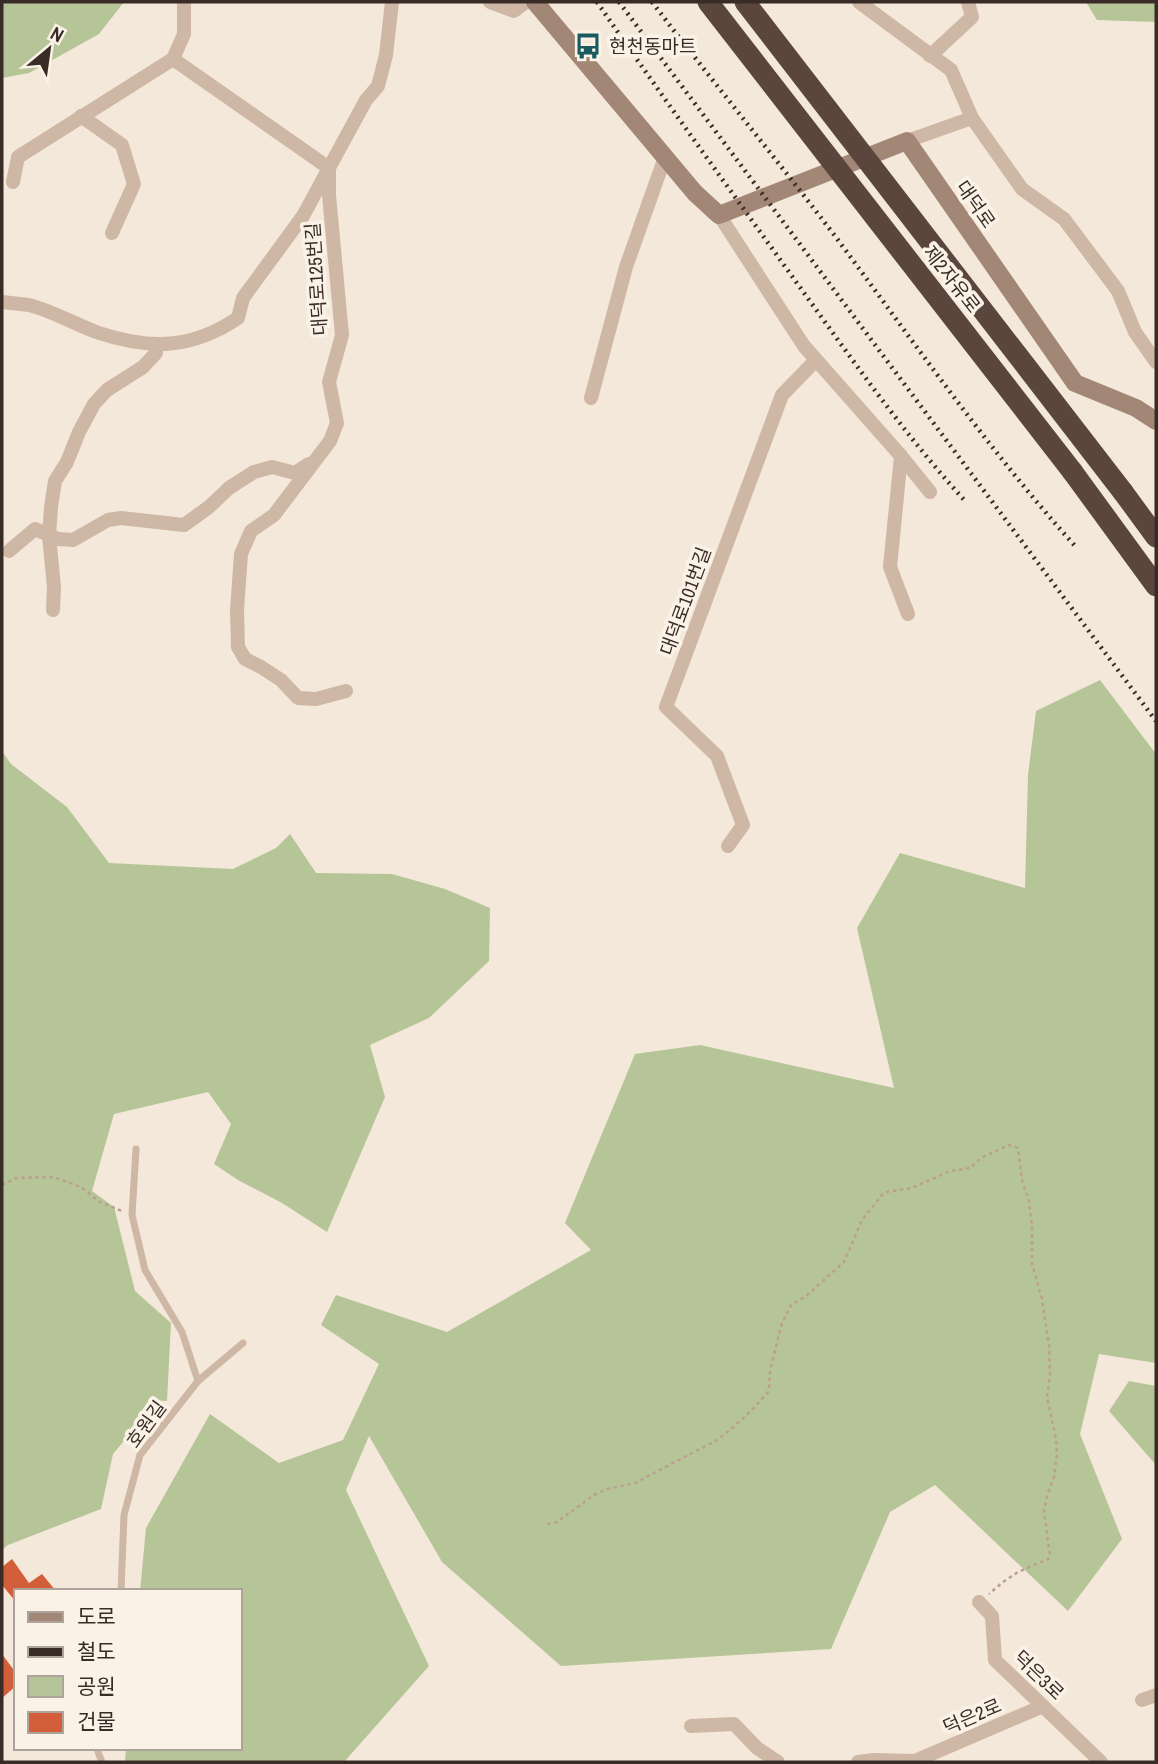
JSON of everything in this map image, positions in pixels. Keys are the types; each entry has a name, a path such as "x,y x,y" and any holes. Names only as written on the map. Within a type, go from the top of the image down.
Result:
{"highway":[{"name":"제2자유로","path":"708,2 1072,471 1156,586"},
{"name":"제2자유로","path":"745,2 1156,537"}],"street":[{"path":"13,182 18,157 173,59 184,34 184,2"},
{"name":"대덕로125번길","path":"2,302 30,306 100,333 149,345 187,342 219,331 238,318 243,298 303,216 366,100 378,86 386,55 392,2"},
{"path":"490,2 514,11 526,2"},
{"path":"535,2 695,193 719,215 804,346 930,492"},
{"path":"859,2 951,70 972,118 1022,188 1064,219 1118,291 1135,332 1156,362"},
{"path":"930,56 972,17 968,2"},
{"path":"173,59 329,168"},
{"path":"81,116 122,145 134,184 112,233"},
{"path":"719,215 906,141 972,118"},
{"name":"대덕로","path":"906,141 1075,383 1136,408 1156,421"},
{"path":"591,398 626,268 665,158"},
{"name":"대덕로125번길","path":"329,168 342,335 329,382 337,423 330,441 274,515 251,531 241,554 236,611 238,648 245,659 281,681 298,698 316,699 346,691"},
{"path":"53,610 54,587 49,536 55,481 94,404 107,390 143,368 156,353 156,344"},
{"name":"대덕로101번길","path":"728,846 743,825 717,756 666,707 782,394 816,360"},
{"path":"901,456 890,567 908,614"},
{"path":"9,551 35,530 49,536 73,540 108,520 121,518 184,525 229,488 254,472 272,467 295,473 313,461"},
{"name":"덕은3로","path":"979,1602 992,1616 995,1660 1101,1762"},
{"name":"덕은2로","path":"858,1762 915,1761 1043,1706"},
{"path":"691,1726 734,1724 757,1748 778,1762"}],"lane":[{"path":"136,1149 132,1215 145,1270 182,1332 198,1381"},
{"name":"호원길","path":"121,1589 124,1515 140,1455 198,1381 243,1343"}],"path":[{"path":"547,1524 557,1522 594,1495 607,1489 635,1483 717,1440 730,1430 769,1391 770,1371 779,1334 791,1305 805,1297 844,1262 862,1220 881,1196 886,1192 912,1188 950,1171 970,1168 981,1157 1009,1145 1018,1149 1022,1180 1029,1201 1032,1264 1042,1299 1049,1346 1050,1376 1046,1397 1057,1455 1044,1511 1050,1556 1018,1572 979,1602"},
{"path":"2,1185 16,1178 54,1177 80,1187 100,1202 132,1215"}],"green space":[{"path":"2,2 124,2 99,34 29,73 2,78"},
{"path":"1086,2 1156,2 1156,22 1097,20"},
{"path":"1100,680 1156,754 1156,1363 1099,1354 1080,1434 1122,1539 1068,1611 935,1485 890,1512 831,1649 561,1666 442,1562 369,1436 346,1490 429,1666 344,1762 125,1762 126,1750 242,1750 242,1589 140,1589 146,1528 210,1414 279,1463 343,1440 379,1364 321,1325 336,1295 447,1332 591,1250 565,1223 635,1054 700,1045 894,1088 857,928 900,853 1025,888 1028,775 1036,711"},
{"path":"2,751 11,764 67,807 109,863 233,869 276,848 290,834 316,873 392,874 445,889 490,908 489,961 429,1018 370,1045 385,1097 327,1232 214,1164 231,1124 208,1092 114,1114 92,1191 114,1207 135,1291 171,1323 167,1401 149,1400 129,1435 113,1454 101,1509 8,1545 2,1550"},
{"path":"1129,1381 1156,1386 1156,1465 1109,1411"}],"building":[{"path":"12,1559 29,1583 42,1574 54,1589 14,1589 14,1600 2,1585 2,1567"},
{"path":"2,1654 14,1670 14,1688 2,1698"}],"railway":[{"path":"597,2 856,365 920,449 966,502"},
{"path":"619,2 1156,721"},
{"path":"652,2 835,236 981,433 1075,546"}],"place":[{"name":"현천동마트","path":"588,46"}]}
